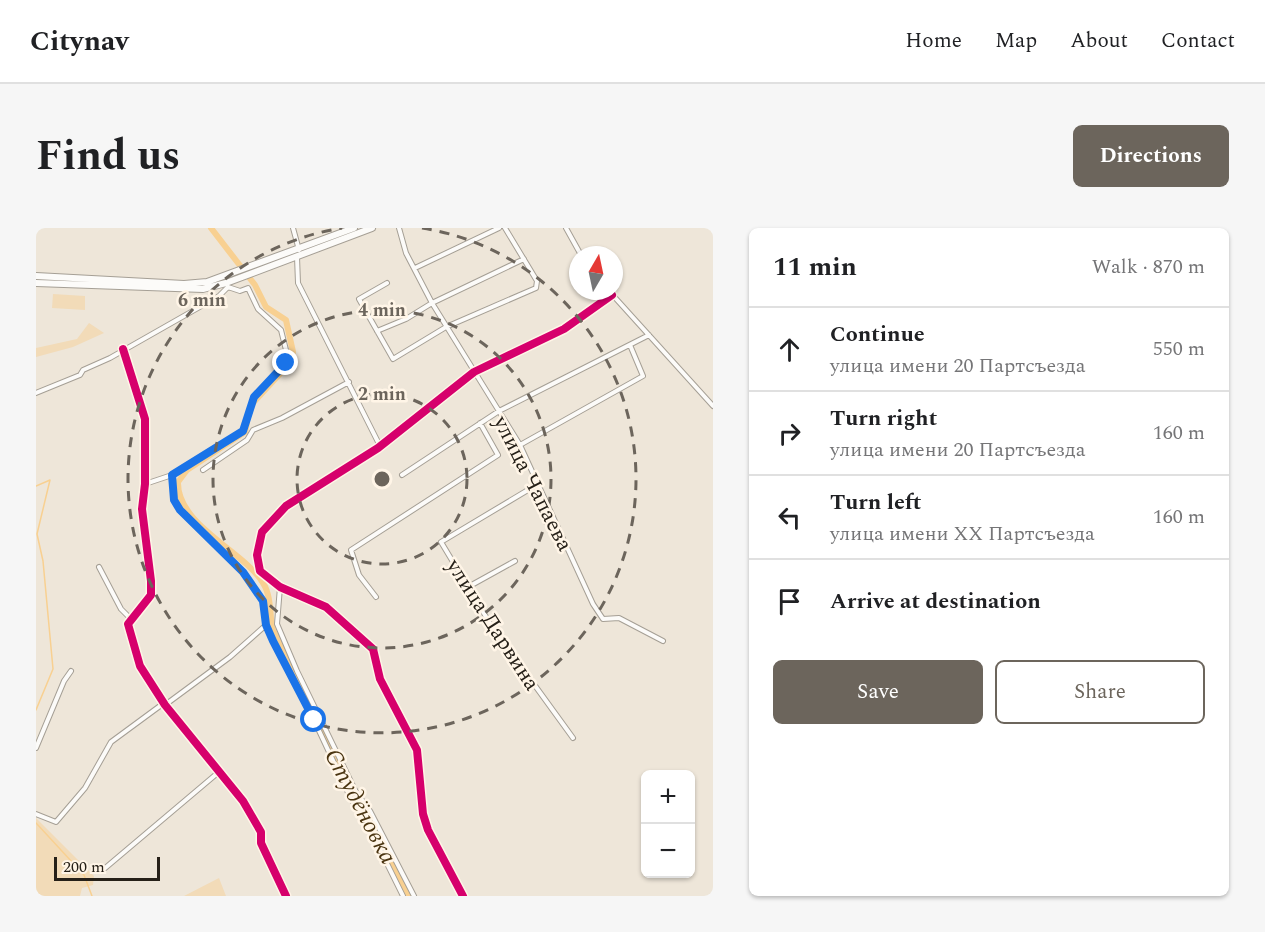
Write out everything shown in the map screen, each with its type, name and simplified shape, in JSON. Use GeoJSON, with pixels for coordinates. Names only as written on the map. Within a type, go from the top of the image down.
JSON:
{"type":"FeatureCollection","features":[{"type":"Feature","properties":{"kind":"main road"},"geometry":{"type":"LineString","coordinates":[[302,250],[354,228]]}},
{"type":"Feature","properties":{"kind":"main road"},"geometry":{"type":"LineString","coordinates":[[36,283],[194,290],[228,282],[288,255],[372,228]]}},
{"type":"Feature","properties":{"kind":"main road"},"geometry":{"type":"LineString","coordinates":[[36,276],[184,284],[228,282]]}},
{"type":"Feature","properties":{"kind":"street"},"geometry":{"type":"LineString","coordinates":[[293,228],[302,250],[296,275],[298,283],[349,382],[378,442],[378,448]]}},
{"type":"Feature","properties":{"kind":"street","name":"улица Чапаева"},"geometry":{"type":"LineString","coordinates":[[399,228],[406,254],[432,303],[519,445],[593,604],[603,619],[619,618],[663,641]]}},
{"type":"Feature","properties":{"kind":"street"},"geometry":{"type":"LineString","coordinates":[[415,268],[499,228]]}},
{"type":"Feature","properties":{"kind":"street"},"geometry":{"type":"LineString","coordinates":[[387,283],[359,299],[393,359],[446,327],[536,288],[537,281],[505,228]]}},
{"type":"Feature","properties":{"kind":"street"},"geometry":{"type":"LineString","coordinates":[[566,228],[576,246]]}},
{"type":"Feature","properties":{"kind":"street"},"geometry":{"type":"LineString","coordinates":[[377,331],[406,319],[432,303],[524,259]]}},
{"type":"Feature","properties":{"kind":"street"},"geometry":{"type":"LineString","coordinates":[[36,393],[80,375],[83,370],[219,296],[228,282],[240,291],[248,288],[258,309],[281,330],[287,354],[286,363],[254,397],[243,431],[172,475],[145,484]]}},
{"type":"Feature","properties":{"kind":"street"},"geometry":{"type":"LineString","coordinates":[[463,896],[428,830],[423,814],[417,750],[380,679],[373,649],[326,607],[280,587],[258,567],[258,547],[266,526],[286,506],[378,448],[474,372],[564,329],[606,300]]}},
{"type":"Feature","properties":{"kind":"street"},"geometry":{"type":"LineString","coordinates":[[616,300],[713,406]]}},
{"type":"Feature","properties":{"kind":"street"},"geometry":{"type":"LineString","coordinates":[[402,475],[499,411],[649,335]]}},
{"type":"Feature","properties":{"kind":"street"},"geometry":{"type":"LineString","coordinates":[[519,445],[643,376],[630,345]]}},
{"type":"Feature","properties":{"kind":"street"},"geometry":{"type":"LineString","coordinates":[[123,350],[145,419],[145,484],[142,509],[151,595],[130,618],[128,624],[140,666],[165,704],[243,801],[261,832],[261,843],[286,896]]}},
{"type":"Feature","properties":{"kind":"street"},"geometry":{"type":"LineString","coordinates":[[203,470],[247,440],[253,430],[282,418],[349,382]]}},
{"type":"Feature","properties":{"kind":"street"},"geometry":{"type":"LineString","coordinates":[[376,597],[359,575],[351,550],[498,455],[480,423]]}},
{"type":"Feature","properties":{"kind":"street"},"geometry":{"type":"LineString","coordinates":[[172,475],[174,500],[180,510],[243,572],[263,601],[266,625],[351,799],[364,817],[403,896]]}},
{"type":"Feature","properties":{"kind":"street","name":"улица Дарвина"},"geometry":{"type":"LineString","coordinates":[[537,484],[441,542],[491,626],[573,738]]}},
{"type":"Feature","properties":{"kind":"street"},"geometry":{"type":"LineString","coordinates":[[468,586],[515,561]]}},
{"type":"Feature","properties":{"kind":"street"},"geometry":{"type":"LineString","coordinates":[[99,567],[121,609],[130,618]]}},
{"type":"Feature","properties":{"kind":"street"},"geometry":{"type":"LineString","coordinates":[[280,587],[277,624],[297,671],[356,792],[370,811],[414,896]]}},
{"type":"Feature","properties":{"kind":"street"},"geometry":{"type":"LineString","coordinates":[[36,814],[56,822],[85,788],[111,742],[230,657],[266,625]]}},
{"type":"Feature","properties":{"kind":"street"},"geometry":{"type":"LineString","coordinates":[[36,748],[64,681],[71,671]]}},
{"type":"Feature","properties":{"kind":"street"},"geometry":{"type":"LineString","coordinates":[[104,868],[220,771]]}},
{"type":"Feature","properties":{"kind":"shaded area"},"geometry":{"type":"Polygon","coordinates":[[[53,294],[85,296],[85,310],[52,308],[53,294]]]}},
{"type":"Feature","properties":{"kind":"shaded area"},"geometry":{"type":"Polygon","coordinates":[[[89,323],[104,333],[73,347],[36,357],[36,348],[77,339],[89,323]]]}},
{"type":"Feature","properties":{"kind":"shaded area"},"geometry":{"type":"Polygon","coordinates":[[[36,818],[94,876],[93,885],[82,888],[80,896],[36,896],[36,818]]]}},
{"type":"Feature","properties":{"kind":"shaded area"},"geometry":{"type":"Polygon","coordinates":[[[219,878],[226,896],[184,896],[219,878]]]}},
{"type":"Feature","properties":{"kind":"waterway","name":"Студёновка"},"geometry":{"type":"LineString","coordinates":[[211,228],[255,285],[266,307],[286,320],[293,352],[289,364],[252,404]]}},
{"type":"Feature","properties":{"kind":"waterway","name":"Студёновка"},"geometry":{"type":"LineString","coordinates":[[247,423],[245,432],[187,470],[178,482],[181,497],[188,511],[199,524],[254,571],[266,588],[272,628],[355,798],[367,812],[408,896]]}},
{"type":"Feature","properties":{"kind":"waterway"},"geometry":{"type":"LineString","coordinates":[[36,486],[50,480],[37,534],[43,561],[53,669],[36,710]]}},
{"type":"Feature","properties":{"kind":"waterway"},"geometry":{"type":"LineString","coordinates":[[36,823],[84,875],[92,896]]}},
{"type":"Feature","properties":{"kind":"cycle path"},"geometry":{"type":"LineString","coordinates":[[463,896],[428,830],[423,814],[417,750],[380,679],[373,649],[326,607],[280,587],[260,571],[257,555],[262,532],[286,506],[378,448],[474,372],[564,329],[605,300]]}},
{"type":"Feature","properties":{"kind":"cycle path"},"geometry":{"type":"LineString","coordinates":[[123,349],[145,419],[145,484],[142,509],[151,595],[128,624],[140,666],[165,705],[243,801],[261,832],[261,843],[286,896]]}},
{"type":"Feature","properties":{"kind":"route"},"geometry":{"type":"LineString","coordinates":[[286,363],[254,397],[243,431],[172,475],[174,500],[180,510],[243,572],[263,601],[266,625],[314,720]]}}]}
